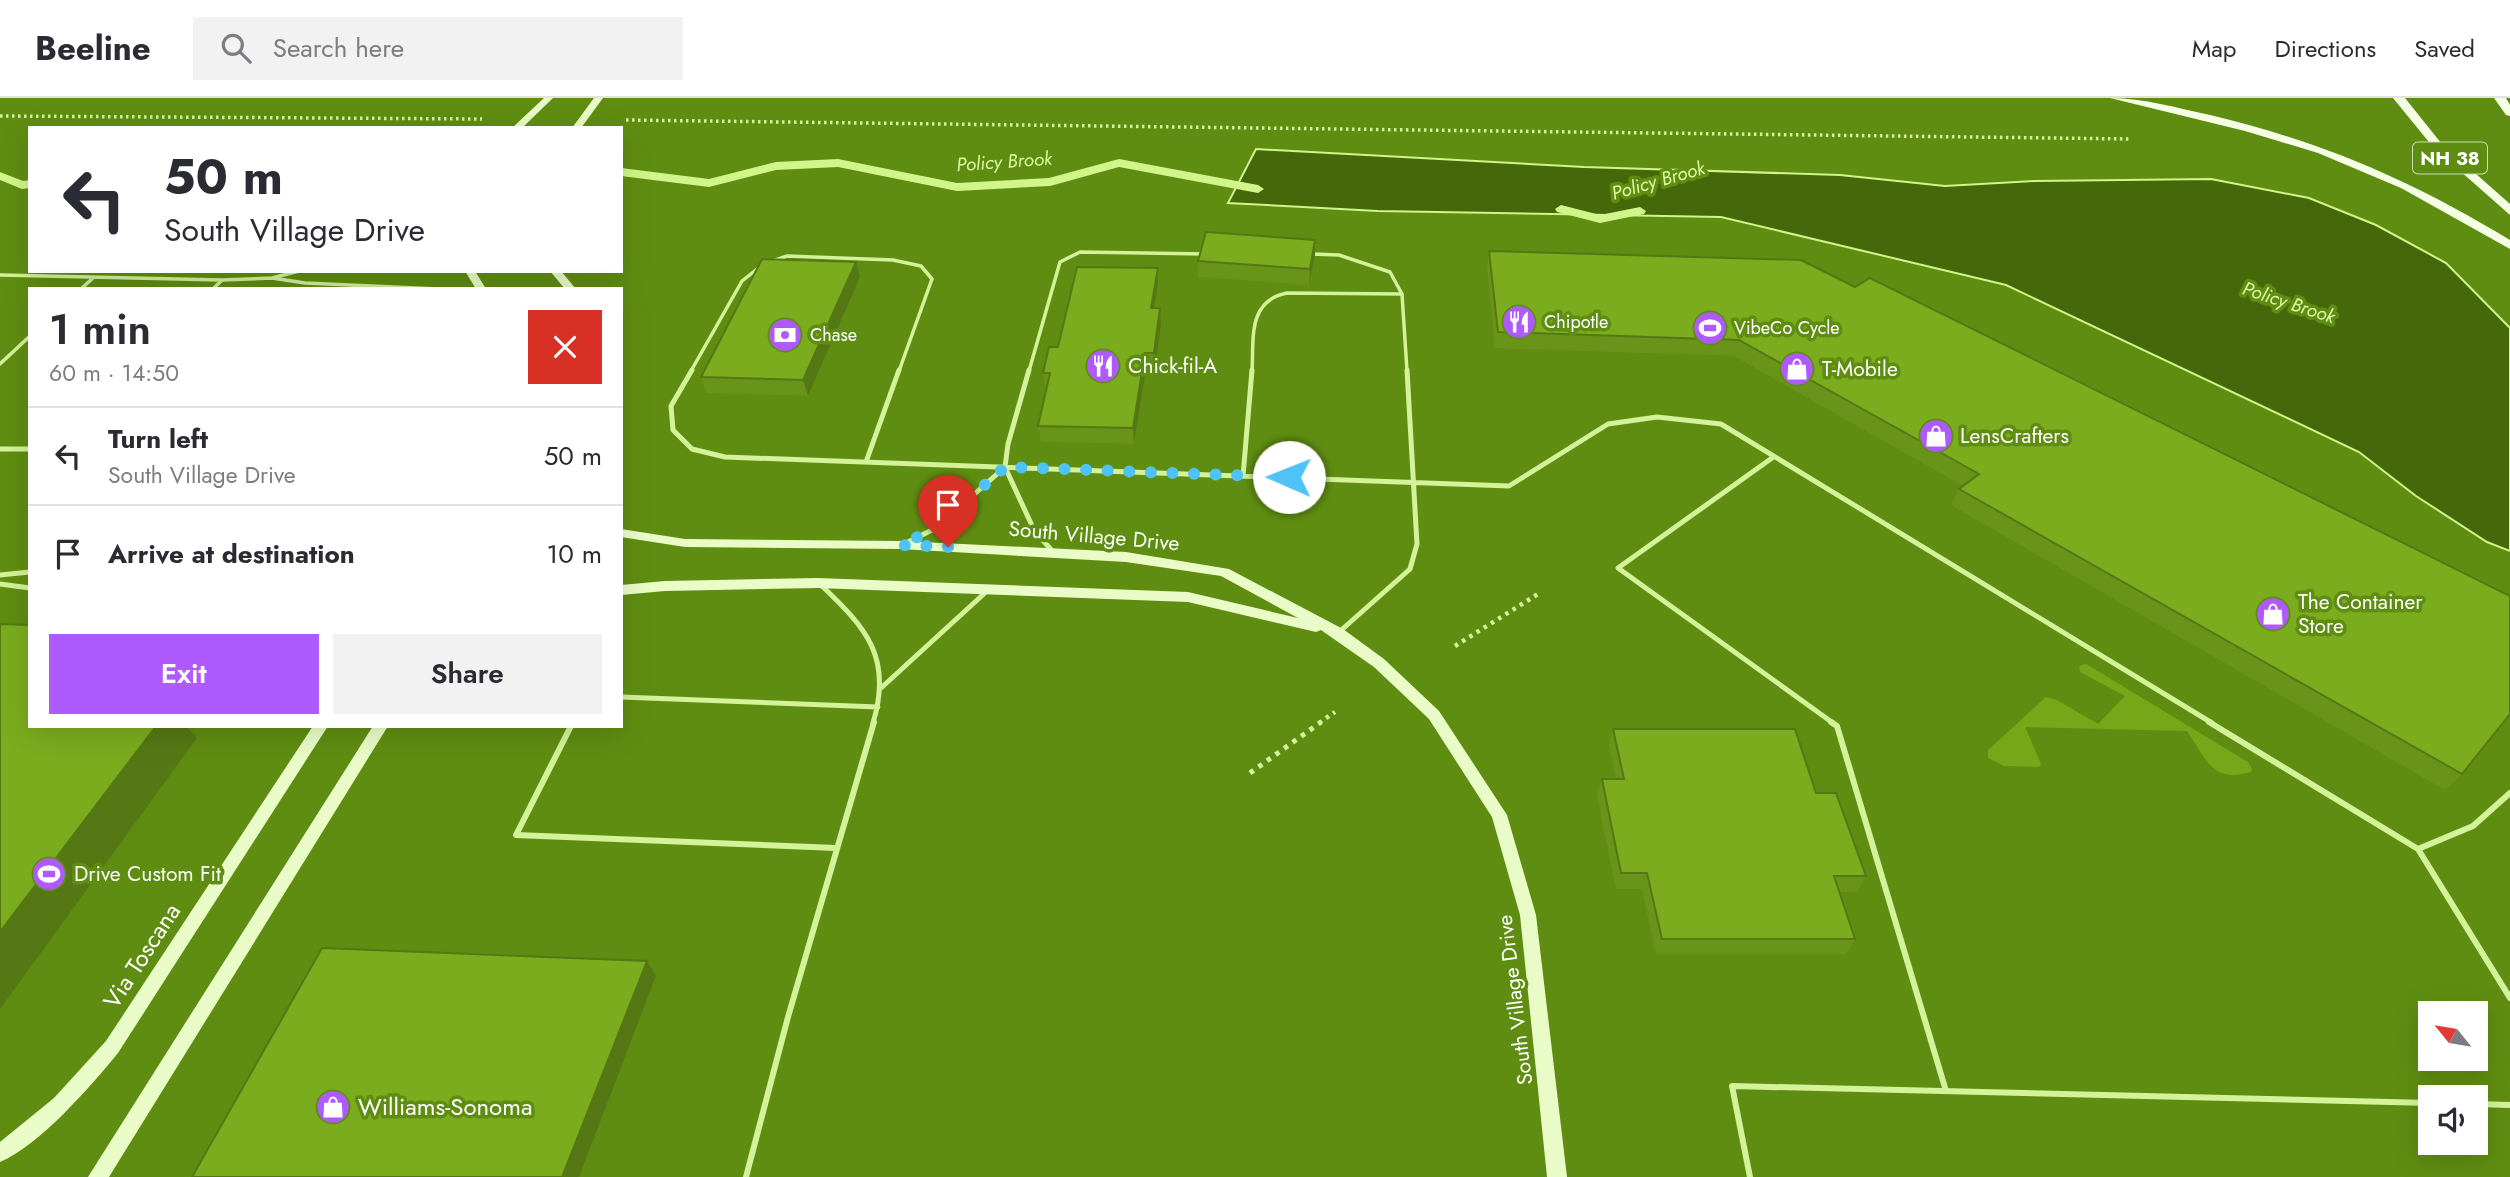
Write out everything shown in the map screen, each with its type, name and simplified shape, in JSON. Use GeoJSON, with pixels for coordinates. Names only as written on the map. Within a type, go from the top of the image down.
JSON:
{"type":"FeatureCollection","features":[{"type":"Feature","properties":{"kind":"main road"},"geometry":{"type":"LineString","coordinates":[[518,126],[549,98]]}},
{"type":"Feature","properties":{"kind":"main road"},"geometry":{"type":"LineString","coordinates":[[578,126],[599,98]]}},
{"type":"Feature","properties":{"kind":"main road"},"geometry":{"type":"LineString","coordinates":[[2116,98],[2248,129],[2323,151],[2407,186],[2510,245]]}},
{"type":"Feature","properties":{"kind":"main road","name":"NH 38"},"geometry":{"type":"LineString","coordinates":[[2399,98],[2437,145],[2510,211]]}},
{"type":"Feature","properties":{"kind":"main road"},"geometry":{"type":"LineString","coordinates":[[2501,98],[2510,113]]}},
{"type":"Feature","properties":{"kind":"main road"},"geometry":{"type":"LineString","coordinates":[[557,273],[569,287]]}},
{"type":"Feature","properties":{"kind":"main road","name":"South Village Drive"},"geometry":{"type":"LineString","coordinates":[[623,533],[685,543],[901,545],[1126,556],[1224,572],[1338,633],[1379,663],[1434,715],[1499,815],[1528,915],[1557,1177]]}},
{"type":"Feature","properties":{"kind":"main road","name":"South Village Drive"},"geometry":{"type":"LineString","coordinates":[[623,590],[665,586],[818,583],[1188,597],[1338,633]]}},
{"type":"Feature","properties":{"kind":"main road","name":"Via Toscana"},"geometry":{"type":"LineString","coordinates":[[0,1153],[41,1124],[74,1093],[112,1047],[320,728]]}},
{"type":"Feature","properties":{"kind":"main road"},"geometry":{"type":"LineString","coordinates":[[99,1177],[379,728]]}},
{"type":"Feature","properties":{"kind":"lane"},"geometry":{"type":"LineString","coordinates":[[1053,552],[1034,530],[1005,467],[1008,444],[1060,262],[1080,253],[1216,254]]}},
{"type":"Feature","properties":{"kind":"lane"},"geometry":{"type":"LineString","coordinates":[[1298,254],[1339,255],[1390,272],[1402,294],[1417,544],[1410,569],[1338,633]]}},
{"type":"Feature","properties":{"kind":"lane"},"geometry":{"type":"LineString","coordinates":[[866,462],[932,279],[921,266],[893,260],[787,256],[760,266],[742,281],[671,406],[673,430],[692,449],[725,457],[1509,486],[1608,424],[1657,417],[1721,425],[2418,849],[2510,998]]}},
{"type":"Feature","properties":{"kind":"lane"},"geometry":{"type":"LineString","coordinates":[[272,278],[291,273]]}},
{"type":"Feature","properties":{"kind":"lane"},"geometry":{"type":"LineString","coordinates":[[0,275],[222,280],[272,278],[305,283],[394,287]]}},
{"type":"Feature","properties":{"kind":"lane"},"geometry":{"type":"LineString","coordinates":[[83,287],[94,276]]}},
{"type":"Feature","properties":{"kind":"lane"},"geometry":{"type":"LineString","coordinates":[[215,287],[222,280]]}},
{"type":"Feature","properties":{"kind":"lane"},"geometry":{"type":"LineString","coordinates":[[1243,477],[1258,312],[1263,302],[1274,295],[1287,292],[1402,294]]}},
{"type":"Feature","properties":{"kind":"lane"},"geometry":{"type":"LineString","coordinates":[[0,364],[28,338]]}},
{"type":"Feature","properties":{"kind":"lane"},"geometry":{"type":"LineString","coordinates":[[0,449],[28,449]]}},
{"type":"Feature","properties":{"kind":"lane"},"geometry":{"type":"LineString","coordinates":[[1772,458],[1618,568],[1837,726],[1946,1091]]}},
{"type":"Feature","properties":{"kind":"lane"},"geometry":{"type":"LineString","coordinates":[[901,545],[936,528],[1005,467]]}},
{"type":"Feature","properties":{"kind":"lane"},"geometry":{"type":"LineString","coordinates":[[0,575],[28,572]]}},
{"type":"Feature","properties":{"kind":"lane"},"geometry":{"type":"LineString","coordinates":[[746,1177],[836,848],[878,707],[881,688],[872,649],[863,628],[818,583]]}},
{"type":"Feature","properties":{"kind":"lane"},"geometry":{"type":"LineString","coordinates":[[0,584],[28,588]]}},
{"type":"Feature","properties":{"kind":"lane"},"geometry":{"type":"LineString","coordinates":[[881,688],[990,589]]}},
{"type":"Feature","properties":{"kind":"lane"},"geometry":{"type":"LineString","coordinates":[[623,697],[878,707]]}},
{"type":"Feature","properties":{"kind":"lane"},"geometry":{"type":"LineString","coordinates":[[570,728],[516,835],[836,848]]}},
{"type":"Feature","properties":{"kind":"lane"},"geometry":{"type":"LineString","coordinates":[[2418,849],[2473,826],[2510,793]]}},
{"type":"Feature","properties":{"kind":"lane"},"geometry":{"type":"LineString","coordinates":[[1750,1177],[1732,1086],[2418,1103]]}},
{"type":"Feature","properties":{"kind":"lane"},"geometry":{"type":"LineString","coordinates":[[2488,1104],[2510,1105]]}},
{"type":"Feature","properties":{"kind":"path"},"geometry":{"type":"LineString","coordinates":[[0,116],[484,119]]}},
{"type":"Feature","properties":{"kind":"path"},"geometry":{"type":"LineString","coordinates":[[625,120],[1314,125],[1720,135],[2130,139]]}},
{"type":"Feature","properties":{"kind":"path"},"geometry":{"type":"LineString","coordinates":[[1455,646],[1538,594]]}},
{"type":"Feature","properties":{"kind":"path"},"geometry":{"type":"LineString","coordinates":[[1250,773],[1335,712]]}},
{"type":"Feature","properties":{"kind":"shaded area"},"geometry":{"type":"Polygon","coordinates":[[[2086,664],[2248,762],[2251,772],[2238,775],[2218,771],[2205,759],[2187,731],[2025,727],[2041,764],[2039,767],[2004,766],[1988,758],[1988,750],[2046,697],[2057,700],[2098,724],[2125,696],[2080,672],[2079,666],[2086,664]]]}},
{"type":"Feature","properties":{"kind":"water"},"geometry":{"type":"Polygon","coordinates":[[[1256,149],[1584,167],[1840,175],[1945,186],[2034,181],[2211,179],[2309,198],[2376,225],[2446,263],[2510,328],[2510,551],[2487,542],[2416,496],[2359,452],[2006,285],[1721,217],[1378,211],[1228,203],[1256,149]]]}},
{"type":"Feature","properties":{"kind":"building"},"geometry":{"type":"Polygon","coordinates":[[[1206,232],[1315,240],[1310,269],[1198,261],[1206,232]]]}},
{"type":"Feature","properties":{"kind":"building"},"geometry":{"type":"Polygon","coordinates":[[[1489,251],[1801,260],[1855,287],[1870,278],[2510,596],[2510,714],[2462,774],[1959,489],[1979,474],[1739,340],[1498,332],[1489,251]]]}},
{"type":"Feature","properties":{"kind":"building","name":"Chase"},"geometry":{"type":"Polygon","coordinates":[[[762,259],[856,262],[803,380],[701,377],[762,259]]]}},
{"type":"Feature","properties":{"kind":"building","name":"Chick-fil-A"},"geometry":{"type":"Polygon","coordinates":[[[1077,267],[1158,268],[1151,308],[1160,308],[1154,353],[1145,353],[1133,428],[1038,426],[1050,373],[1043,373],[1049,347],[1058,347],[1077,267]]]}},
{"type":"Feature","properties":{"kind":"building"},"geometry":{"type":"Polygon","coordinates":[[[0,624],[28,625],[28,728],[154,728],[0,932],[0,624]]]}},
{"type":"Feature","properties":{"kind":"building"},"geometry":{"type":"Polygon","coordinates":[[[1613,729],[1795,729],[1816,793],[1836,793],[1866,876],[1834,876],[1855,939],[1662,939],[1647,873],[1621,873],[1602,779],[1624,779],[1613,729]]]}},
{"type":"Feature","properties":{"kind":"building"},"geometry":{"type":"Polygon","coordinates":[[[322,948],[647,961],[562,1177],[192,1177],[322,948]]]}},
{"type":"Feature","properties":{"kind":"waterway","name":"Policy Brook"},"geometry":{"type":"LineString","coordinates":[[623,172],[709,183],[776,166],[838,163],[957,187],[1050,182],[1119,163],[1258,189]]}},
{"type":"Feature","properties":{"kind":"waterway","name":"Policy Brook"},"geometry":{"type":"LineString","coordinates":[[0,176],[22,185],[28,184]]}},
{"type":"Feature","properties":{"kind":"waterway","name":"Policy Brook"},"geometry":{"type":"LineString","coordinates":[[1561,209],[1600,219],[1640,211]]}},
{"type":"Feature","properties":{"kind":"place","name":"Chipotle"},"geometry":{"type":"Point","coordinates":[1519,322]}},
{"type":"Feature","properties":{"kind":"place","name":"VibeCo Cycle"},"geometry":{"type":"Point","coordinates":[1710,328]}},
{"type":"Feature","properties":{"kind":"place","name":"Chase"},"geometry":{"type":"Point","coordinates":[785,335]}},
{"type":"Feature","properties":{"kind":"place","name":"Chick-fil-A"},"geometry":{"type":"Point","coordinates":[1103,366]}},
{"type":"Feature","properties":{"kind":"place","name":"T-Mobile"},"geometry":{"type":"Point","coordinates":[1797,369]}},
{"type":"Feature","properties":{"kind":"place","name":"LensCrafters"},"geometry":{"type":"Point","coordinates":[1936,436]}},
{"type":"Feature","properties":{"kind":"place","name":"The Container Store"},"geometry":{"type":"Point","coordinates":[2273,614]}},
{"type":"Feature","properties":{"kind":"place","name":"Drive Custom Fit"},"geometry":{"type":"Point","coordinates":[49,874]}},
{"type":"Feature","properties":{"kind":"place","name":"Williams-Sonoma"},"geometry":{"type":"Point","coordinates":[333,1107]}},
{"type":"Feature","properties":{"kind":"route"},"geometry":{"type":"LineString","coordinates":[[948,547],[901,545],[936,528],[1005,467],[1289,477]]}}]}
